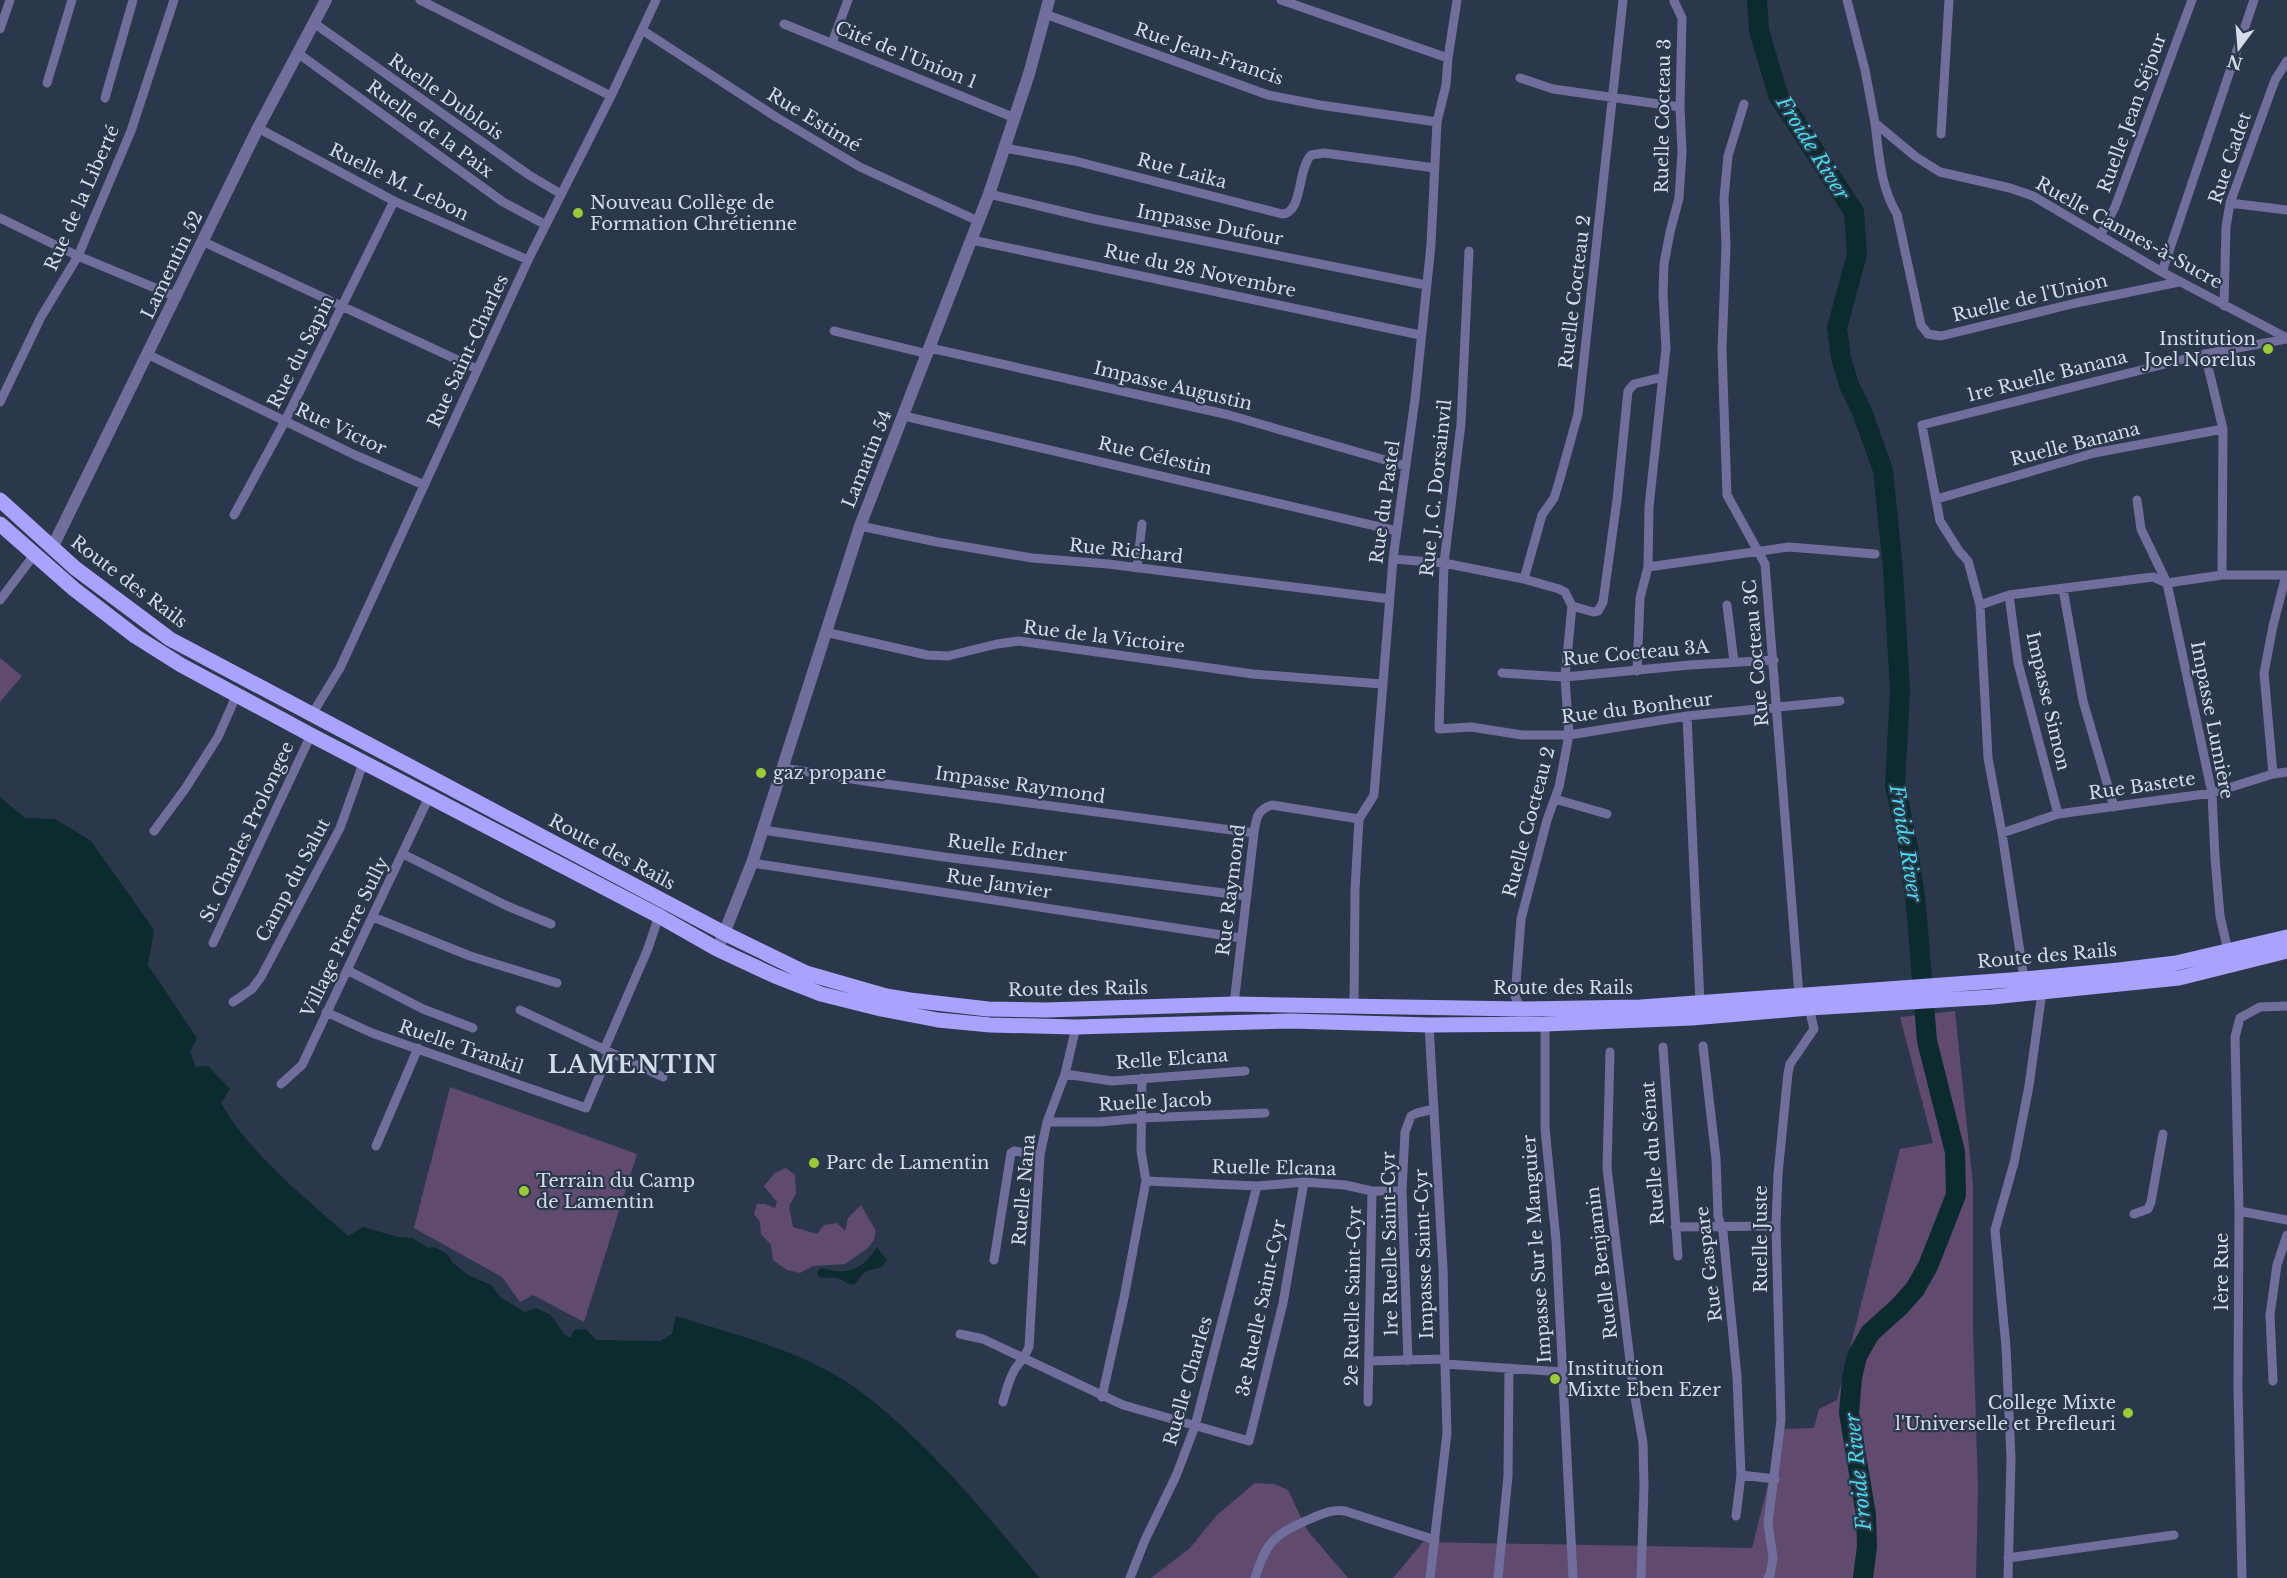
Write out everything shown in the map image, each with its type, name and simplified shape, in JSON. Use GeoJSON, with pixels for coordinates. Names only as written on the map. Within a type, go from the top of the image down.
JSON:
{"type":"FeatureCollection","features":[{"type":"Feature","properties":{"kind":"main road","name":"Route des Rails"},"geometry":{"type":"LineString","coordinates":[[0,500],[104,592],[170,639],[311,716],[425,773],[724,933],[807,973],[853,987],[910,1000],[988,1009],[1046,1010],[1234,1004],[1582,1009],[1799,995],[1862,998],[1992,997],[2179,978],[2287,951]]}},
{"type":"Feature","properties":{"kind":"main road","name":"Route des Rails"},"geometry":{"type":"LineString","coordinates":[[0,524],[98,609],[135,636],[181,665],[311,735],[659,916],[717,949],[775,976],[821,994],[938,1020],[990,1025],[1076,1027],[1291,1021],[1429,1025],[1545,1024],[1734,1016],[1809,1008],[1862,998],[1992,981],[2176,963],[2287,937]]}},
{"type":"Feature","properties":{"kind":"street"},"geometry":{"type":"LineString","coordinates":[[0,29],[10,0]]}},
{"type":"Feature","properties":{"kind":"street"},"geometry":{"type":"LineString","coordinates":[[47,83],[72,0]]}},
{"type":"Feature","properties":{"kind":"street"},"geometry":{"type":"LineString","coordinates":[[105,98],[133,0]]}},
{"type":"Feature","properties":{"kind":"street","name":"Rue de la Liberté"},"geometry":{"type":"LineString","coordinates":[[0,402],[42,317],[78,256],[130,131],[174,0]]}},
{"type":"Feature","properties":{"kind":"street","name":"Lamentin 52"},"geometry":{"type":"LineString","coordinates":[[52,548],[258,128],[326,0]]}},
{"type":"Feature","properties":{"kind":"street"},"geometry":{"type":"LineString","coordinates":[[420,0],[611,96]]}},
{"type":"Feature","properties":{"kind":"street","name":"Rue Saint-Charles"},"geometry":{"type":"LineString","coordinates":[[311,716],[340,668],[528,260],[611,96],[656,0]]}},
{"type":"Feature","properties":{"kind":"street"},"geometry":{"type":"LineString","coordinates":[[832,43],[848,0]]}},
{"type":"Feature","properties":{"kind":"street","name":"Lamatin 54"},"geometry":{"type":"LineString","coordinates":[[717,949],[752,863],[860,526],[989,194],[1015,118],[1049,0]]}},
{"type":"Feature","properties":{"kind":"street"},"geometry":{"type":"LineString","coordinates":[[1281,0],[1448,58]]}},
{"type":"Feature","properties":{"kind":"street","name":"Rue du Pastel"},"geometry":{"type":"LineString","coordinates":[[1354,1006],[1355,890],[1359,819],[1374,795],[1393,559],[1415,399],[1426,285],[1437,122],[1446,85],[1457,0]]}},
{"type":"Feature","properties":{"kind":"street","name":"Ruelle Cocteau 2"},"geometry":{"type":"LineString","coordinates":[[1524,579],[1542,515],[1554,498],[1578,414],[1623,0]]}},
{"type":"Feature","properties":{"kind":"street"},"geometry":{"type":"LineString","coordinates":[[1847,0],[1865,70],[1875,123]]}},
{"type":"Feature","properties":{"kind":"street"},"geometry":{"type":"LineString","coordinates":[[1941,134],[1949,0]]}},
{"type":"Feature","properties":{"kind":"street","name":"Ruelle Jean Séjour"},"geometry":{"type":"LineString","coordinates":[[2100,236],[2115,207],[2192,0]]}},
{"type":"Feature","properties":{"kind":"street"},"geometry":{"type":"LineString","coordinates":[[2162,272],[2254,0]]}},
{"type":"Feature","properties":{"kind":"street","name":"Ruelle Cocteau 3"},"geometry":{"type":"LineString","coordinates":[[1637,671],[1640,598],[1648,567],[1649,507],[1666,348],[1664,264],[1679,198],[1682,152],[1680,107],[1682,18],[1674,1]]}},
{"type":"Feature","properties":{"kind":"street","name":"Rue Jean-Francis"},"geometry":{"type":"LineString","coordinates":[[1045,14],[1268,95],[1437,122]]}},
{"type":"Feature","properties":{"kind":"street","name":"Ruelle Dublois"},"geometry":{"type":"LineString","coordinates":[[314,23],[529,175],[561,194]]}},
{"type":"Feature","properties":{"kind":"street","name":"Cité de l'Union 1"},"geometry":{"type":"LineString","coordinates":[[784,24],[1015,118]]}},
{"type":"Feature","properties":{"kind":"street","name":"Rue Estimé"},"geometry":{"type":"LineString","coordinates":[[642,30],[759,106],[860,167],[978,221]]}},
{"type":"Feature","properties":{"kind":"street","name":"Ruelle de la Paix"},"geometry":{"type":"LineString","coordinates":[[298,54],[503,202],[546,225]]}},
{"type":"Feature","properties":{"kind":"street","name":"Rue Cadet"},"geometry":{"type":"LineString","coordinates":[[2224,306],[2226,227],[2230,203],[2275,80],[2287,61]]}},
{"type":"Feature","properties":{"kind":"street"},"geometry":{"type":"LineString","coordinates":[[1520,78],[1553,89],[1680,107]]}},
{"type":"Feature","properties":{"kind":"street","name":"Rue Cocteau 3C"},"geometry":{"type":"LineString","coordinates":[[1744,104],[1728,156],[1724,198],[1722,350],[1727,495],[1766,564],[1799,995]]}},
{"type":"Feature","properties":{"kind":"street","name":"Ruelle Cannes-à-Sucre"},"geometry":{"type":"LineString","coordinates":[[1875,123],[1916,157],[1940,172],[2010,188],[2033,196],[2179,282],[2287,338]]}},
{"type":"Feature","properties":{"kind":"street","name":"Ruelle de l'Union"},"geometry":{"type":"LineString","coordinates":[[1875,123],[1884,185],[1897,214],[1921,325],[1928,334],[1941,336],[2076,303],[2179,282]]}},
{"type":"Feature","properties":{"kind":"street","name":"Ruelle M. Lebon"},"geometry":{"type":"LineString","coordinates":[[258,128],[394,201],[528,260]]}},
{"type":"Feature","properties":{"kind":"street","name":"Rue Laika"},"geometry":{"type":"LineString","coordinates":[[1005,148],[1076,160],[1282,214],[1287,214],[1294,208],[1303,166],[1311,155],[1324,153],[1435,168]]}},
{"type":"Feature","properties":{"kind":"street","name":"Impasse Dufour"},"geometry":{"type":"LineString","coordinates":[[989,194],[1094,219],[1426,285]]}},
{"type":"Feature","properties":{"kind":"street","name":"Rue du Sapin"},"geometry":{"type":"LineString","coordinates":[[234,515],[285,421],[394,201]]}},
{"type":"Feature","properties":{"kind":"street"},"geometry":{"type":"LineString","coordinates":[[2230,203],[2287,210]]}},
{"type":"Feature","properties":{"kind":"street"},"geometry":{"type":"LineString","coordinates":[[0,218],[78,256],[177,297]]}},
{"type":"Feature","properties":{"kind":"street","name":"Rue du 28 Novembre"},"geometry":{"type":"LineString","coordinates":[[972,240],[1420,335]]}},
{"type":"Feature","properties":{"kind":"street"},"geometry":{"type":"LineString","coordinates":[[204,242],[477,369]]}},
{"type":"Feature","properties":{"kind":"street","name":"Rue J. C. Dorsainvil"},"geometry":{"type":"LineString","coordinates":[[1438,729],[1444,563],[1461,424],[1469,250]]}},
{"type":"Feature","properties":{"kind":"street","name":"Impasse Augustin"},"geometry":{"type":"LineString","coordinates":[[834,331],[1229,415],[1406,466]]}},
{"type":"Feature","properties":{"kind":"street","name":"1re Ruelle Banana"},"geometry":{"type":"LineString","coordinates":[[1937,499],[1922,425],[2205,354],[2287,338]]}},
{"type":"Feature","properties":{"kind":"street","name":"Rue Victor"},"geometry":{"type":"LineString","coordinates":[[147,354],[423,485]]}},
{"type":"Feature","properties":{"kind":"street"},"geometry":{"type":"LineString","coordinates":[[2205,354],[2223,429],[2222,575]]}},
{"type":"Feature","properties":{"kind":"street"},"geometry":{"type":"LineString","coordinates":[[1393,559],[1444,563],[1524,579],[1565,592],[1572,606],[1587,611],[1598,611],[1603,602],[1617,500],[1628,391],[1634,384],[1663,376]]}},
{"type":"Feature","properties":{"kind":"street","name":"Rue Célestin"},"geometry":{"type":"LineString","coordinates":[[904,416],[1397,531]]}},
{"type":"Feature","properties":{"kind":"street","name":"Ruelle Banana"},"geometry":{"type":"LineString","coordinates":[[1937,499],[2094,453],[2223,429]]}},
{"type":"Feature","properties":{"kind":"street"},"geometry":{"type":"LineString","coordinates":[[1937,499],[1940,521],[1968,561],[1980,605],[1988,758],[2024,979]]}},
{"type":"Feature","properties":{"kind":"street","name":"Impasse Lumière"},"geometry":{"type":"LineString","coordinates":[[2137,500],[2141,529],[2168,583],[2212,793],[2220,916],[2228,951]]}},
{"type":"Feature","properties":{"kind":"street"},"geometry":{"type":"LineString","coordinates":[[1137,568],[1142,524]]}},
{"type":"Feature","properties":{"kind":"street","name":"Rue Richard"},"geometry":{"type":"LineString","coordinates":[[860,526],[1032,558],[1137,568],[1390,599]]}},
{"type":"Feature","properties":{"kind":"street"},"geometry":{"type":"LineString","coordinates":[[1648,567],[1789,547],[1875,554]]}},
{"type":"Feature","properties":{"kind":"street"},"geometry":{"type":"LineString","coordinates":[[0,600],[34,555]]}},
{"type":"Feature","properties":{"kind":"street"},"geometry":{"type":"LineString","coordinates":[[1980,605],[2009,595],[2153,577],[2168,583],[2222,575],[2286,575],[2264,673],[2273,774]]}},
{"type":"Feature","properties":{"kind":"street"},"geometry":{"type":"LineString","coordinates":[[2063,589],[2083,702],[2114,807]]}},
{"type":"Feature","properties":{"kind":"street","name":"Impasse Simon"},"geometry":{"type":"LineString","coordinates":[[2009,595],[2018,663],[2058,814]]}},
{"type":"Feature","properties":{"kind":"street"},"geometry":{"type":"LineString","coordinates":[[1727,605],[1734,662]]}},
{"type":"Feature","properties":{"kind":"street","name":"Ruelle Cocteau 2"},"geometry":{"type":"LineString","coordinates":[[1521,1009],[1515,996],[1521,919],[1547,820],[1555,799],[1569,735],[1566,677],[1572,606]]}},
{"type":"Feature","properties":{"kind":"street","name":"Rue de la Victoire"},"geometry":{"type":"LineString","coordinates":[[825,632],[927,655],[948,656],[1019,641],[1253,674],[1382,684]]}},
{"type":"Feature","properties":{"kind":"street","name":"Rue Cocteau 3A"},"geometry":{"type":"LineString","coordinates":[[1502,674],[1566,677],[1774,660]]}},
{"type":"Feature","properties":{"kind":"street"},"geometry":{"type":"LineString","coordinates":[[154,831],[185,789],[218,737],[237,694]]}},
{"type":"Feature","properties":{"kind":"street","name":"Rue du Bonheur"},"geometry":{"type":"LineString","coordinates":[[1438,729],[1471,727],[1522,735],[1569,735],[1687,716],[1840,700]]}},
{"type":"Feature","properties":{"kind":"street"},"geometry":{"type":"LineString","coordinates":[[1687,716],[1700,1003]]}},
{"type":"Feature","properties":{"kind":"street","name":"St. Charles Prolongee"},"geometry":{"type":"LineString","coordinates":[[213,943],[311,735]]}},
{"type":"Feature","properties":{"kind":"street","name":"Camp du Salut"},"geometry":{"type":"LineString","coordinates":[[233,1002],[252,989],[261,977],[340,828],[364,761]]}},
{"type":"Feature","properties":{"kind":"street","name":"Impasse Raymond"},"geometry":{"type":"LineString","coordinates":[[783,768],[883,784],[1254,833]]}},
{"type":"Feature","properties":{"kind":"street","name":"Rue Bastete"},"geometry":{"type":"LineString","coordinates":[[2002,833],[2058,814],[2212,793],[2273,774],[2287,772]]}},
{"type":"Feature","properties":{"kind":"street","name":"Village Pierre Sully"},"geometry":{"type":"LineString","coordinates":[[281,1084],[302,1065],[429,797]]}},
{"type":"Feature","properties":{"kind":"street"},"geometry":{"type":"LineString","coordinates":[[1555,799],[1607,814]]}},
{"type":"Feature","properties":{"kind":"street","name":"Rue Raymond"},"geometry":{"type":"LineString","coordinates":[[1234,1004],[1254,833],[1259,812],[1272,805],[1359,819]]}},
{"type":"Feature","properties":{"kind":"street","name":"Ruelle Edner"},"geometry":{"type":"LineString","coordinates":[[763,830],[944,857],[1247,896]]}},
{"type":"Feature","properties":{"kind":"street"},"geometry":{"type":"LineString","coordinates":[[403,854],[507,906],[551,924]]}},
{"type":"Feature","properties":{"kind":"street","name":"Rue Janvier"},"geometry":{"type":"LineString","coordinates":[[752,863],[1241,938]]}},
{"type":"Feature","properties":{"kind":"street"},"geometry":{"type":"LineString","coordinates":[[373,916],[470,956],[557,983]]}},
{"type":"Feature","properties":{"kind":"street"},"geometry":{"type":"LineString","coordinates":[[607,1051],[659,916]]}},
{"type":"Feature","properties":{"kind":"street"},"geometry":{"type":"LineString","coordinates":[[347,970],[423,1009],[473,1028]]}},
{"type":"Feature","properties":{"kind":"street"},"geometry":{"type":"LineString","coordinates":[[2008,1578],[2011,1458],[2006,1347],[1995,1230],[2014,1163],[2029,1086],[2042,992]]}},
{"type":"Feature","properties":{"kind":"street","name":"1ère Rue"},"geometry":{"type":"LineString","coordinates":[[2242,1578],[2235,1037],[2240,1017],[2260,1007],[2287,1005]]}},
{"type":"Feature","properties":{"kind":"street","name":"Ruelle Juste"},"geometry":{"type":"LineString","coordinates":[[1768,1578],[1773,1558],[1768,1523],[1781,1420],[1776,1226],[1778,1173],[1785,1090],[1790,1064],[1814,1029],[1809,1008]]}},
{"type":"Feature","properties":{"kind":"street"},"geometry":{"type":"LineString","coordinates":[[520,1010],[663,1077]]}},
{"type":"Feature","properties":{"kind":"street","name":"Ruelle Trankil"},"geometry":{"type":"LineString","coordinates":[[326,1012],[372,1033],[586,1108],[607,1051]]}},
{"type":"Feature","properties":{"kind":"street","name":"Impasse Sur le Manguier"},"geometry":{"type":"LineString","coordinates":[[1545,1024],[1545,1128],[1556,1240],[1573,1578]]}},
{"type":"Feature","properties":{"kind":"street","name":"Impasse Saint-Cyr"},"geometry":{"type":"LineString","coordinates":[[1429,1025],[1443,1268],[1445,1362],[1563,1372]]}},
{"type":"Feature","properties":{"kind":"street","name":"Ruelle Nana"},"geometry":{"type":"LineString","coordinates":[[1003,1402],[1011,1377],[1024,1359],[1030,1341],[1040,1155],[1047,1122],[1065,1074],[1076,1027]]}},
{"type":"Feature","properties":{"kind":"street","name":"Rue Gaspare"},"geometry":{"type":"LineString","coordinates":[[1702,1046],[1716,1159],[1718,1216],[1722,1225],[1737,1377],[1741,1474],[1736,1515]]}},
{"type":"Feature","properties":{"kind":"street","name":"Ruelle du Sénat"},"geometry":{"type":"LineString","coordinates":[[1663,1047],[1678,1256]]}},
{"type":"Feature","properties":{"kind":"street"},"geometry":{"type":"LineString","coordinates":[[376,1146],[418,1048]]}},
{"type":"Feature","properties":{"kind":"street","name":"Ruelle Benjamin"},"geometry":{"type":"LineString","coordinates":[[1610,1052],[1607,1168],[1643,1443],[1641,1578]]}},
{"type":"Feature","properties":{"kind":"street","name":"Relle Elcana"},"geometry":{"type":"LineString","coordinates":[[1065,1074],[1113,1081],[1245,1071]]}},
{"type":"Feature","properties":{"kind":"street"},"geometry":{"type":"LineString","coordinates":[[1102,1396],[1126,1288],[1146,1181],[1141,1151],[1142,1078]]}},
{"type":"Feature","properties":{"kind":"street","name":"1re Ruelle Saint-Cyr"},"geometry":{"type":"LineString","coordinates":[[1408,1361],[1402,1191],[1405,1132],[1407,1122],[1417,1113],[1434,1109]]}},
{"type":"Feature","properties":{"kind":"street","name":"Ruelle Jacob"},"geometry":{"type":"LineString","coordinates":[[1047,1122],[1100,1122],[1265,1113]]}},
{"type":"Feature","properties":{"kind":"street"},"geometry":{"type":"LineString","coordinates":[[2134,1214],[2148,1209],[2151,1202],[2163,1134]]}},
{"type":"Feature","properties":{"kind":"street"},"geometry":{"type":"LineString","coordinates":[[994,1260],[1011,1153],[1014,1151],[1040,1155]]}},
{"type":"Feature","properties":{"kind":"street","name":"Ruelle Elcana"},"geometry":{"type":"LineString","coordinates":[[1146,1181],[1257,1186],[1304,1182],[1346,1185],[1372,1191],[1402,1191]]}},
{"type":"Feature","properties":{"kind":"street","name":"3e Ruelle Saint-Cyr"},"geometry":{"type":"LineString","coordinates":[[1196,1426],[1249,1441],[1283,1303],[1304,1182]]}},
{"type":"Feature","properties":{"kind":"street","name":"Ruelle Charles"},"geometry":{"type":"LineString","coordinates":[[1130,1578],[1196,1426],[1257,1186]]}},
{"type":"Feature","properties":{"kind":"street","name":"2e Ruelle Saint-Cyr"},"geometry":{"type":"LineString","coordinates":[[1368,1402],[1372,1191]]}},
{"type":"Feature","properties":{"kind":"street"},"geometry":{"type":"LineString","coordinates":[[2239,1211],[2287,1220]]}},
{"type":"Feature","properties":{"kind":"street"},"geometry":{"type":"LineString","coordinates":[[1675,1227],[1776,1226]]}},
{"type":"Feature","properties":{"kind":"street"},"geometry":{"type":"LineString","coordinates":[[2273,1382],[2270,1315],[2277,1265],[2287,1234]]}},
{"type":"Feature","properties":{"kind":"street"},"geometry":{"type":"LineString","coordinates":[[960,1334],[983,1339],[1123,1405],[1196,1426]]}},
{"type":"Feature","properties":{"kind":"street"},"geometry":{"type":"LineString","coordinates":[[1369,1360],[1445,1362],[1447,1433],[1430,1578]]}},
{"type":"Feature","properties":{"kind":"street"},"geometry":{"type":"LineString","coordinates":[[1498,1578],[1508,1476],[1509,1368]]}},
{"type":"Feature","properties":{"kind":"street"},"geometry":{"type":"LineString","coordinates":[[1741,1474],[1775,1479]]}},
{"type":"Feature","properties":{"kind":"street"},"geometry":{"type":"LineString","coordinates":[[1255,1578],[1264,1554],[1282,1531],[1335,1509],[1435,1540]]}},
{"type":"Feature","properties":{"kind":"street"},"geometry":{"type":"LineString","coordinates":[[2008,1558],[2174,1536]]}},
{"type":"Feature","properties":{"kind":"shaded area"},"geometry":{"type":"Polygon","coordinates":[[[0,658],[22,676],[0,702],[0,658]]]}},
{"type":"Feature","properties":{"kind":"shaded area"},"geometry":{"type":"Polygon","coordinates":[[[0,797],[25,818],[55,819],[91,841],[154,930],[148,965],[197,1038],[190,1052],[196,1067],[208,1066],[230,1089],[221,1103],[233,1122],[262,1157],[348,1236],[363,1227],[398,1237],[412,1238],[428,1248],[434,1247],[447,1254],[453,1263],[468,1275],[491,1285],[500,1297],[525,1312],[536,1308],[551,1315],[564,1334],[570,1338],[574,1330],[586,1329],[596,1340],[660,1341],[672,1334],[676,1316],[752,1340],[808,1361],[858,1390],[906,1430],[959,1484],[1040,1578],[0,1578],[0,797]]]}},
{"type":"Feature","properties":{"kind":"shaded area"},"geometry":{"type":"Polygon","coordinates":[[[1955,1011],[1973,1185],[1973,1328],[1978,1487],[1976,1578],[1393,1578],[1423,1542],[1752,1548],[1782,1429],[1814,1428],[1819,1409],[1837,1400],[1900,1149],[1933,1143],[1900,1017],[1955,1011]]]}},
{"type":"Feature","properties":{"kind":"shaded area","name":"Terrain du Camp de Lamentin"},"geometry":{"type":"Polygon","coordinates":[[[450,1087],[637,1154],[584,1322],[533,1295],[520,1302],[502,1277],[414,1228],[450,1087]]]}},
{"type":"Feature","properties":{"kind":"shaded area"},"geometry":{"type":"Polygon","coordinates":[[[786,1168],[795,1175],[796,1194],[789,1206],[793,1227],[817,1234],[824,1225],[837,1223],[845,1231],[848,1218],[861,1205],[876,1231],[874,1240],[868,1248],[845,1264],[813,1266],[800,1273],[787,1270],[773,1260],[771,1245],[761,1234],[760,1222],[754,1214],[757,1204],[775,1208],[777,1202],[764,1186],[775,1173],[786,1168]]]}},
{"type":"Feature","properties":{"kind":"shaded area"},"geometry":{"type":"Polygon","coordinates":[[[877,1247],[887,1260],[880,1267],[864,1273],[855,1284],[848,1284],[837,1278],[818,1276],[817,1272],[821,1268],[839,1271],[854,1269],[866,1261],[877,1247]]]}},
{"type":"Feature","properties":{"kind":"shaded area"},"geometry":{"type":"Polygon","coordinates":[[[1255,1483],[1274,1484],[1288,1490],[1307,1530],[1348,1578],[1151,1578],[1190,1548],[1216,1516],[1255,1483]]]}},
{"type":"Feature","properties":{"kind":"waterway","name":"Froide River"},"geometry":{"type":"LineString","coordinates":[[1757,0],[1759,30],[1778,95],[1854,212],[1857,254],[1837,328],[1841,358],[1849,385],[1861,409],[1883,470],[1893,569],[1900,691],[1895,785],[1908,846],[1916,905],[1927,1041],[1955,1152],[1956,1195],[1928,1266],[1915,1289],[1870,1333],[1857,1356],[1852,1378],[1849,1413],[1866,1515],[1867,1546],[1863,1578]]}},
{"type":"Feature","properties":{"kind":"place","name":"Nouveau Collège de Formation Chrétienne"},"geometry":{"type":"Point","coordinates":[578,213]}},
{"type":"Feature","properties":{"kind":"place","name":"Institution Joel Norelus"},"geometry":{"type":"Point","coordinates":[2268,349]}},
{"type":"Feature","properties":{"kind":"place","name":"gaz propane"},"geometry":{"type":"Point","coordinates":[761,773]}},
{"type":"Feature","properties":{"kind":"place","name":"Parc de Lamentin"},"geometry":{"type":"Point","coordinates":[814,1163]}},
{"type":"Feature","properties":{"kind":"place","name":"Terrain du Camp de Lamentin"},"geometry":{"type":"Point","coordinates":[524,1191]}},
{"type":"Feature","properties":{"kind":"place","name":"Institution Mixte Eben Ezer"},"geometry":{"type":"Point","coordinates":[1555,1379]}},
{"type":"Feature","properties":{"kind":"place","name":"College Mixte l'Universelle et Prefleuri"},"geometry":{"type":"Point","coordinates":[2128,1413]}},
{"type":"Feature","properties":{"kind":"district","name":"LAMENTIN"},"geometry":{"type":"Point","coordinates":[633,1064]}}]}
